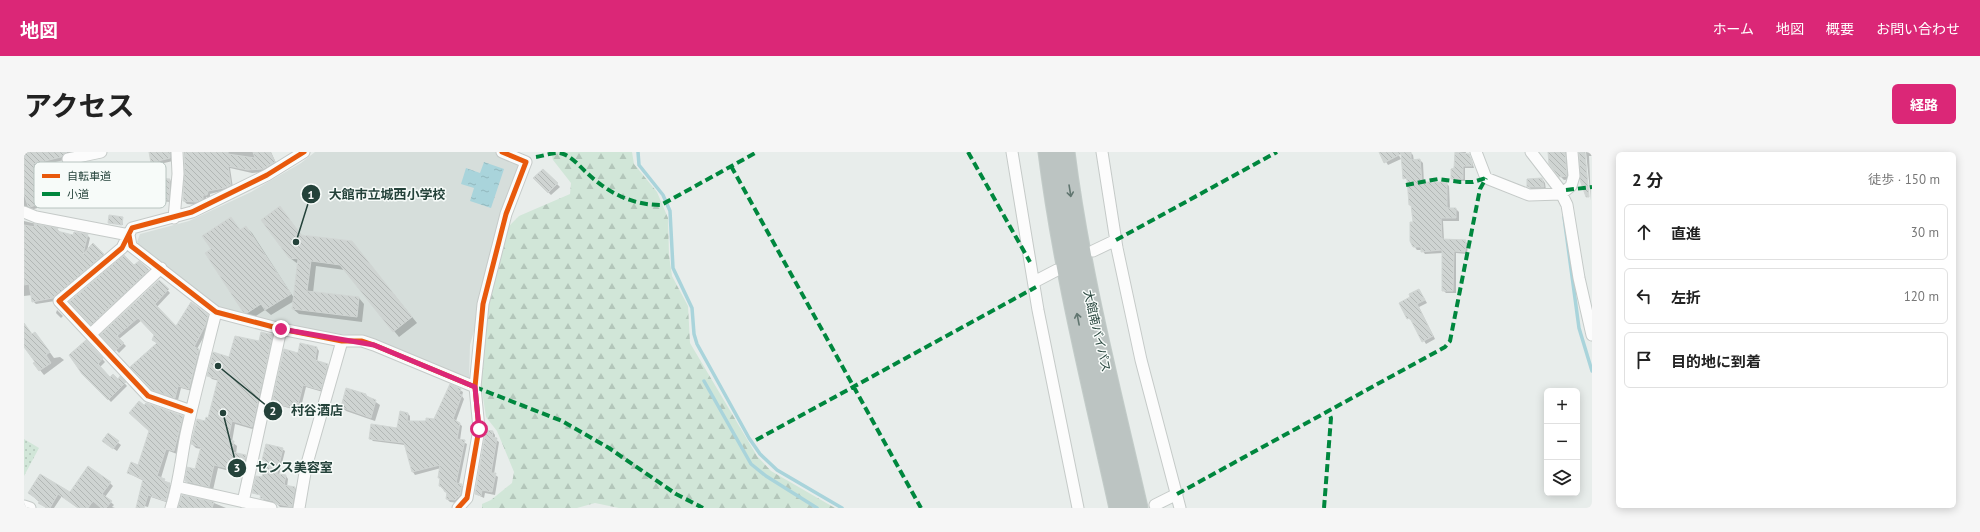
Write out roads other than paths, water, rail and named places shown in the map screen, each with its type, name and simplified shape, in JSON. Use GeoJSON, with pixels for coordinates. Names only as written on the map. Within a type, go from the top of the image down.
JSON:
{"type":"FeatureCollection","features":[{"type":"Feature","properties":{"kind":"highway","name":"大館南バイパス"},"geometry":{"type":"LineString","coordinates":[[1049,152],[1062,233],[1084,349],[1120,508]]}},
{"type":"Feature","properties":{"kind":"highway","name":"大館南バイパス"},"geometry":{"type":"LineString","coordinates":[[1064,152],[1078,238],[1108,381],[1146,507]]}},
{"type":"Feature","properties":{"kind":"highway"},"geometry":{"type":"LineString","coordinates":[[1084,349],[1114,508]]}},
{"type":"Feature","properties":{"kind":"street"},"geometry":{"type":"LineString","coordinates":[[68,160],[101,152]]}},
{"type":"Feature","properties":{"kind":"street"},"geometry":{"type":"LineString","coordinates":[[174,218],[178,174],[177,152]]}},
{"type":"Feature","properties":{"kind":"street"},"geometry":{"type":"LineString","coordinates":[[191,411],[148,396],[59,301],[122,248],[132,228],[192,212],[267,175],[288,156],[304,152]]}},
{"type":"Feature","properties":{"kind":"street"},"geometry":{"type":"LineString","coordinates":[[458,508],[468,498],[479,429],[475,387],[483,304],[506,214],[526,162],[502,152]]}},
{"type":"Feature","properties":{"kind":"street"},"geometry":{"type":"LineString","coordinates":[[1012,152],[1048,368],[1078,508]]}},
{"type":"Feature","properties":{"kind":"street"},"geometry":{"type":"LineString","coordinates":[[1102,152],[1116,240],[1142,360],[1180,508]]}},
{"type":"Feature","properties":{"kind":"street"},"geometry":{"type":"LineString","coordinates":[[1476,152],[1486,178],[1529,195],[1561,194],[1571,186],[1574,176],[1572,152]]}},
{"type":"Feature","properties":{"kind":"street"},"geometry":{"type":"LineString","coordinates":[[1531,152],[1558,187],[1567,205],[1579,278],[1592,335]]}},
{"type":"Feature","properties":{"kind":"street"},"geometry":{"type":"LineString","coordinates":[[24,212],[36,217],[129,235]]}},
{"type":"Feature","properties":{"kind":"street"},"geometry":{"type":"LineString","coordinates":[[129,235],[131,246],[216,312],[281,329],[342,341],[362,341],[475,387]]}},
{"type":"Feature","properties":{"kind":"street"},"geometry":{"type":"LineString","coordinates":[[1093,251],[1116,240]]}},
{"type":"Feature","properties":{"kind":"street"},"geometry":{"type":"LineString","coordinates":[[91,334],[161,268]]}},
{"type":"Feature","properties":{"kind":"street"},"geometry":{"type":"LineString","coordinates":[[1034,282],[1057,270]]}},
{"type":"Feature","properties":{"kind":"street"},"geometry":{"type":"LineString","coordinates":[[171,508],[178,487],[183,450],[191,411],[216,312]]}},
{"type":"Feature","properties":{"kind":"street"},"geometry":{"type":"LineString","coordinates":[[243,502],[281,329]]}},
{"type":"Feature","properties":{"kind":"street"},"geometry":{"type":"LineString","coordinates":[[299,508],[306,468],[342,341]]}},
{"type":"Feature","properties":{"kind":"street"},"geometry":{"type":"LineString","coordinates":[[178,487],[271,508]]}},
{"type":"Feature","properties":{"kind":"street"},"geometry":{"type":"LineString","coordinates":[[1146,507],[1177,494]]}},
{"type":"Feature","properties":{"kind":"street"},"geometry":{"type":"LineString","coordinates":[[24,506],[30,508]]}},
{"type":"Feature","properties":{"kind":"water"},"geometry":{"type":"Polygon","coordinates":[[[484,162],[504,169],[491,208],[470,201],[474,188],[461,184],[466,168],[480,173],[484,162]]]}},
{"type":"Feature","properties":{"kind":"waterway"},"geometry":{"type":"LineString","coordinates":[[638,152],[639,165],[663,195],[670,211],[673,268],[692,308],[694,334],[697,344],[749,438],[760,454],[777,470],[842,508]]}},
{"type":"Feature","properties":{"kind":"waterway"},"geometry":{"type":"LineString","coordinates":[[1564,217],[1579,328],[1592,371]]}},
{"type":"Feature","properties":{"kind":"waterway"},"geometry":{"type":"LineString","coordinates":[[704,381],[751,464],[766,476],[817,508]]}},
{"type":"Feature","properties":{"kind":"place","name":"大館市立城西小学校"},"geometry":{"type":"Point","coordinates":[296,242]}},
{"type":"Feature","properties":{"kind":"place","name":"村谷酒店"},"geometry":{"type":"Point","coordinates":[218,366]}},
{"type":"Feature","properties":{"kind":"place","name":"センス美容室"},"geometry":{"type":"Point","coordinates":[223,413]}}]}
